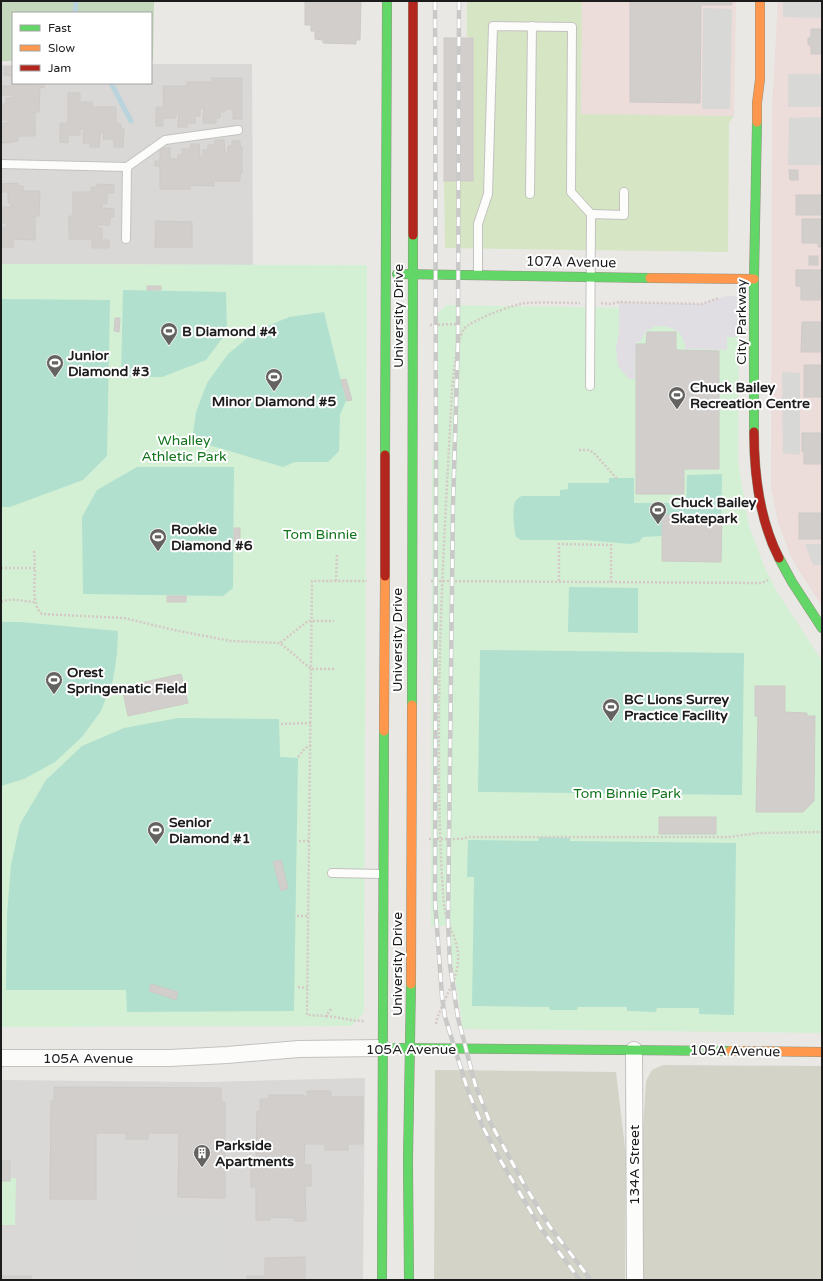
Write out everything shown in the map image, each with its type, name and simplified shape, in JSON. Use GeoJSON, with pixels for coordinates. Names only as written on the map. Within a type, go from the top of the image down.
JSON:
{"type":"FeatureCollection","features":[{"type":"Feature","properties":{"kind":"main road","name":"University Drive"},"geometry":{"type":"LineString","coordinates":[[382,1280],[387,1]]}},
{"type":"Feature","properties":{"kind":"main road","name":"University Drive"},"geometry":{"type":"LineString","coordinates":[[409,1280],[408,1160],[410,1048],[413,1]]}},
{"type":"Feature","properties":{"kind":"main road","name":"City Parkway"},"geometry":{"type":"LineString","coordinates":[[760,1],[760,79],[757,103],[754,279],[754,448],[766,524],[782,566],[822,628]]}},
{"type":"Feature","properties":{"kind":"main road","name":"107A Avenue"},"geometry":{"type":"LineString","coordinates":[[386,274],[754,279]]}},
{"type":"Feature","properties":{"kind":"main road","name":"105A Avenue"},"geometry":{"type":"LineString","coordinates":[[383,1048],[822,1052]]}},
{"type":"Feature","properties":{"kind":"street","name":"105A Avenue"},"geometry":{"type":"LineString","coordinates":[[1,1058],[170,1058],[299,1049],[383,1048]]}},
{"type":"Feature","properties":{"kind":"street","name":"134A Street"},"geometry":{"type":"LineString","coordinates":[[634,1050],[634,1280]]}},
{"type":"Feature","properties":{"kind":"lane"},"geometry":{"type":"LineString","coordinates":[[478,275],[478,224],[488,194],[493,26],[572,27],[571,192],[591,214],[590,386]]}},
{"type":"Feature","properties":{"kind":"lane"},"geometry":{"type":"LineString","coordinates":[[530,194],[532,26]]}},
{"type":"Feature","properties":{"kind":"lane"},"geometry":{"type":"LineString","coordinates":[[1,164],[127,167],[165,140],[238,130]]}},
{"type":"Feature","properties":{"kind":"lane"},"geometry":{"type":"LineString","coordinates":[[126,239],[127,167]]}},
{"type":"Feature","properties":{"kind":"lane"},"geometry":{"type":"LineString","coordinates":[[591,214],[624,215],[624,192]]}},
{"type":"Feature","properties":{"kind":"lane"},"geometry":{"type":"LineString","coordinates":[[332,873],[384,874]]}},
{"type":"Feature","properties":{"kind":"path"},"geometry":{"type":"LineString","coordinates":[[600,303],[701,304],[721,298]]}},
{"type":"Feature","properties":{"kind":"path"},"geometry":{"type":"LineString","coordinates":[[436,1024],[438,1015],[457,973],[458,960],[456,940],[444,908],[440,839],[439,729],[442,581],[452,392],[455,363],[464,329],[478,319],[523,303],[583,303]]}},
{"type":"Feature","properties":{"kind":"path"},"geometry":{"type":"LineString","coordinates":[[430,325],[456,324],[461,337]]}},
{"type":"Feature","properties":{"kind":"path"},"geometry":{"type":"LineString","coordinates":[[579,450],[588,450],[594,453],[618,480]]}},
{"type":"Feature","properties":{"kind":"path"},"geometry":{"type":"LineString","coordinates":[[559,581],[559,544],[611,545],[611,582]]}},
{"type":"Feature","properties":{"kind":"path"},"geometry":{"type":"LineString","coordinates":[[34,551],[35,602],[38,611],[42,614],[124,618],[174,630],[231,640],[280,643],[311,669],[334,669]]}},
{"type":"Feature","properties":{"kind":"path"},"geometry":{"type":"LineString","coordinates":[[336,581],[337,553]]}},
{"type":"Feature","properties":{"kind":"path"},"geometry":{"type":"LineString","coordinates":[[1,568],[35,568]]}},
{"type":"Feature","properties":{"kind":"path"},"geometry":{"type":"LineString","coordinates":[[429,580],[762,583],[768,580]]}},
{"type":"Feature","properties":{"kind":"path"},"geometry":{"type":"LineString","coordinates":[[367,1020],[354,1021],[340,1017],[307,1016],[308,916],[312,581],[372,581]]}},
{"type":"Feature","properties":{"kind":"path"},"geometry":{"type":"LineString","coordinates":[[1,602],[18,599],[35,602]]}},
{"type":"Feature","properties":{"kind":"path"},"geometry":{"type":"LineString","coordinates":[[280,643],[308,621],[334,621]]}},
{"type":"Feature","properties":{"kind":"path"},"geometry":{"type":"LineString","coordinates":[[281,724],[311,723]]}},
{"type":"Feature","properties":{"kind":"path"},"geometry":{"type":"LineString","coordinates":[[298,756],[305,748],[311,745]]}},
{"type":"Feature","properties":{"kind":"path"},"geometry":{"type":"LineString","coordinates":[[429,839],[461,839],[469,837],[728,837],[759,833],[822,832]]}},
{"type":"Feature","properties":{"kind":"path"},"geometry":{"type":"LineString","coordinates":[[299,841],[309,841]]}},
{"type":"Feature","properties":{"kind":"path"},"geometry":{"type":"LineString","coordinates":[[297,916],[308,916]]}},
{"type":"Feature","properties":{"kind":"path"},"geometry":{"type":"LineString","coordinates":[[298,987],[308,988]]}},
{"type":"Feature","properties":{"kind":"path"},"geometry":{"type":"LineString","coordinates":[[326,1016],[331,1009]]}},
{"type":"Feature","properties":{"kind":"shaded area"},"geometry":{"type":"Polygon","coordinates":[[[582,1],[736,1],[734,116],[581,114],[582,1]]]}},
{"type":"Feature","properties":{"kind":"shaded area"},"geometry":{"type":"Polygon","coordinates":[[[778,1],[822,1],[822,606],[796,566],[789,552],[778,522],[771,487],[772,108],[778,1]]]}},
{"type":"Feature","properties":{"kind":"shaded area"},"geometry":{"type":"Polygon","coordinates":[[[783,1],[822,1],[822,18],[783,17],[783,1]]]}},
{"type":"Feature","properties":{"kind":"shaded area"},"geometry":{"type":"Polygon","coordinates":[[[703,8],[732,9],[730,109],[702,109],[703,8]]]}},
{"type":"Feature","properties":{"kind":"shaded area"},"geometry":{"type":"Polygon","coordinates":[[[152,64],[252,64],[253,265],[1,264],[1,65],[12,65],[12,84],[152,84],[152,64]]]}},
{"type":"Feature","properties":{"kind":"shaded area"},"geometry":{"type":"Polygon","coordinates":[[[788,74],[822,74],[822,107],[788,107],[788,74]]]}},
{"type":"Feature","properties":{"kind":"shaded area"},"geometry":{"type":"Polygon","coordinates":[[[822,117],[822,165],[788,165],[789,118],[822,117]]]}},
{"type":"Feature","properties":{"kind":"shaded area"},"geometry":{"type":"Polygon","coordinates":[[[727,296],[736,296],[742,302],[745,323],[736,334],[736,337],[727,337],[727,350],[685,349],[685,344],[680,333],[669,327],[656,326],[646,331],[640,342],[636,342],[635,379],[629,379],[618,366],[616,348],[619,331],[619,302],[701,304],[727,296]]]}},
{"type":"Feature","properties":{"kind":"shaded area"},"geometry":{"type":"Polygon","coordinates":[[[782,372],[800,373],[800,455],[783,453],[782,372]]]}},
{"type":"Feature","properties":{"kind":"shaded area"},"geometry":{"type":"Polygon","coordinates":[[[805,544],[822,544],[822,565],[813,565],[805,544]]]}},
{"type":"Feature","properties":{"kind":"shaded area"},"geometry":{"type":"Polygon","coordinates":[[[663,1065],[822,1066],[822,1280],[642,1280],[642,1144],[646,1081],[652,1070],[663,1065]]]}},
{"type":"Feature","properties":{"kind":"shaded area"},"geometry":{"type":"Polygon","coordinates":[[[435,1070],[616,1072],[626,1156],[625,1280],[434,1280],[435,1070]]]}},
{"type":"Feature","properties":{"kind":"shaded area"},"geometry":{"type":"Polygon","coordinates":[[[365,1078],[363,1280],[1,1280],[1,1080],[203,1082],[365,1078]]]}},
{"type":"Feature","properties":{"kind":"shaded area"},"geometry":{"type":"Polygon","coordinates":[[[136,1213],[227,1214],[228,1280],[134,1280],[136,1213]]]}},
{"type":"Feature","properties":{"kind":"green space"},"geometry":{"type":"Polygon","coordinates":[[[1,1],[154,1],[153,61],[152,12],[12,12],[12,61],[1,61],[1,1]]]}},
{"type":"Feature","properties":{"kind":"green space"},"geometry":{"type":"Polygon","coordinates":[[[467,1],[582,1],[581,114],[734,116],[729,123],[728,252],[445,248],[444,181],[473,180],[473,39],[467,36],[467,1]]]}},
{"type":"Feature","properties":{"kind":"green space","name":"Whalley Athletic Park"},"geometry":{"type":"Polygon","coordinates":[[[1,264],[367,265],[364,1012],[352,1026],[1,1027],[1,264]]]}},
{"type":"Feature","properties":{"kind":"green space","name":"B Diamond #4"},"geometry":{"type":"Polygon","coordinates":[[[123,290],[226,292],[227,332],[206,360],[162,377],[121,377],[123,290]]]}},
{"type":"Feature","properties":{"kind":"green space","name":"Junior Diamond #3"},"geometry":{"type":"Polygon","coordinates":[[[1,299],[110,300],[107,456],[83,480],[10,507],[1,507],[1,299]]]}},
{"type":"Feature","properties":{"kind":"green space","name":"Tom Binnie Park"},"geometry":{"type":"Polygon","coordinates":[[[446,305],[717,309],[739,338],[738,462],[749,526],[764,566],[776,590],[822,661],[822,1033],[463,1029],[447,926],[431,926],[432,458],[434,458],[434,317],[446,305]]]}},
{"type":"Feature","properties":{"kind":"green space","name":"Minor Diamond #5"},"geometry":{"type":"Polygon","coordinates":[[[324,312],[346,401],[340,415],[339,451],[328,462],[295,462],[283,467],[192,440],[196,412],[207,383],[228,354],[256,331],[289,317],[324,312]]]}},
{"type":"Feature","properties":{"kind":"green space","name":"Rookie Diamond #6"},"geometry":{"type":"Polygon","coordinates":[[[137,467],[234,467],[233,588],[223,596],[83,594],[82,517],[97,490],[137,467]]]}},
{"type":"Feature","properties":{"kind":"green space","name":"Chuck Bailey Skatepark"},"geometry":{"type":"Polygon","coordinates":[[[722,474],[721,562],[662,561],[662,536],[643,537],[639,542],[630,544],[586,540],[521,540],[516,537],[514,505],[515,502],[522,496],[560,496],[560,490],[568,489],[568,483],[609,483],[609,478],[634,478],[634,503],[686,503],[687,475],[722,474]]]}},
{"type":"Feature","properties":{"kind":"green space"},"geometry":{"type":"Polygon","coordinates":[[[569,587],[638,588],[638,633],[568,632],[569,587]]]}},
{"type":"Feature","properties":{"kind":"green space","name":"Orest Springenatic Field"},"geometry":{"type":"Polygon","coordinates":[[[1,622],[21,622],[118,631],[117,654],[113,680],[101,711],[82,737],[55,762],[24,779],[1,786],[1,622]]]}},
{"type":"Feature","properties":{"kind":"green space","name":"BC Lions Surrey Practice Facility"},"geometry":{"type":"Polygon","coordinates":[[[480,650],[744,653],[742,795],[478,792],[480,650]]]}},
{"type":"Feature","properties":{"kind":"green space","name":"Senior Diamond #1"},"geometry":{"type":"Polygon","coordinates":[[[178,718],[279,719],[280,757],[298,758],[294,1011],[127,1012],[126,990],[6,990],[7,915],[11,865],[20,824],[46,780],[82,746],[124,728],[178,718]]]}},
{"type":"Feature","properties":{"kind":"green space"},"geometry":{"type":"Polygon","coordinates":[[[539,837],[570,838],[570,841],[736,843],[734,1015],[699,1014],[699,1008],[657,1008],[656,1012],[627,1011],[627,1007],[578,1007],[577,1010],[550,1010],[549,1007],[472,1006],[474,877],[467,877],[468,840],[538,841],[539,837]]]}},
{"type":"Feature","properties":{"kind":"green space"},"geometry":{"type":"Polygon","coordinates":[[[1,1178],[16,1178],[15,1225],[1,1225],[1,1178]]]}},
{"type":"Feature","properties":{"kind":"building"},"geometry":{"type":"Polygon","coordinates":[[[305,1],[361,1],[360,40],[356,40],[356,44],[323,43],[323,40],[315,39],[315,31],[311,31],[311,25],[305,25],[305,1]]]}},
{"type":"Feature","properties":{"kind":"building"},"geometry":{"type":"Polygon","coordinates":[[[630,1],[732,1],[732,5],[701,5],[700,103],[630,102],[630,1]]]}},
{"type":"Feature","properties":{"kind":"building"},"geometry":{"type":"Polygon","coordinates":[[[811,29],[822,29],[822,54],[811,54],[811,45],[808,45],[808,38],[811,38],[811,29]]]}},
{"type":"Feature","properties":{"kind":"building"},"geometry":{"type":"Polygon","coordinates":[[[444,38],[473,38],[473,181],[444,181],[444,38]]]}},
{"type":"Feature","properties":{"kind":"building"},"geometry":{"type":"Polygon","coordinates":[[[4,67],[12,67],[12,76],[4,75],[4,67]]]}},
{"type":"Feature","properties":{"kind":"building"},"geometry":{"type":"Polygon","coordinates":[[[212,78],[242,78],[242,119],[233,119],[233,109],[225,109],[225,112],[220,112],[220,118],[216,118],[216,123],[203,123],[204,108],[200,108],[200,116],[195,116],[195,123],[187,123],[187,127],[178,127],[179,112],[176,112],[176,118],[163,118],[163,126],[156,126],[156,107],[164,107],[163,86],[187,86],[187,82],[212,82],[212,78]]]}},
{"type":"Feature","properties":{"kind":"building"},"geometry":{"type":"Polygon","coordinates":[[[12,84],[44,84],[44,88],[40,87],[39,112],[35,112],[35,136],[18,136],[18,141],[1,143],[3,123],[8,123],[8,120],[1,120],[1,104],[6,104],[6,98],[13,98],[13,95],[1,95],[1,86],[12,86],[12,84]]]}},
{"type":"Feature","properties":{"kind":"building"},"geometry":{"type":"Polygon","coordinates":[[[68,93],[80,93],[80,102],[92,102],[92,107],[116,107],[116,124],[121,124],[121,129],[124,129],[123,147],[114,147],[114,139],[103,139],[104,133],[100,133],[99,147],[90,147],[90,143],[83,143],[84,129],[80,129],[80,135],[68,135],[68,143],[60,142],[60,123],[68,123],[68,93]]]}},
{"type":"Feature","properties":{"kind":"building"},"geometry":{"type":"Polygon","coordinates":[[[215,140],[224,140],[225,153],[228,153],[228,146],[232,146],[232,141],[240,141],[240,147],[242,147],[242,173],[240,173],[240,181],[214,181],[214,186],[190,185],[190,189],[160,189],[160,166],[155,166],[155,161],[160,161],[160,148],[170,148],[170,159],[178,159],[178,155],[182,155],[182,149],[190,149],[191,144],[199,144],[200,157],[203,157],[203,150],[208,150],[208,145],[215,145],[215,140]]]}},
{"type":"Feature","properties":{"kind":"building"},"geometry":{"type":"Polygon","coordinates":[[[789,170],[798,170],[798,180],[790,180],[789,170]]]}},
{"type":"Feature","properties":{"kind":"building"},"geometry":{"type":"Polygon","coordinates":[[[18,183],[18,186],[23,186],[23,191],[40,191],[39,216],[35,216],[35,240],[13,239],[13,247],[1,247],[3,227],[7,227],[7,223],[1,223],[1,207],[11,207],[11,203],[8,203],[8,192],[1,192],[1,184],[18,183]]]}},
{"type":"Feature","properties":{"kind":"building"},"geometry":{"type":"Polygon","coordinates":[[[97,184],[114,185],[114,193],[107,193],[107,204],[102,204],[102,208],[114,209],[114,217],[110,217],[110,225],[97,225],[97,228],[102,228],[102,240],[109,240],[109,248],[92,248],[92,239],[69,239],[69,216],[73,216],[73,192],[91,192],[91,187],[97,187],[97,184]]]}},
{"type":"Feature","properties":{"kind":"building"},"geometry":{"type":"Polygon","coordinates":[[[796,195],[822,195],[822,215],[796,215],[796,195]]]}},
{"type":"Feature","properties":{"kind":"building"},"geometry":{"type":"Polygon","coordinates":[[[802,219],[822,219],[822,247],[818,247],[818,243],[802,243],[802,219]]]}},
{"type":"Feature","properties":{"kind":"building"},"geometry":{"type":"Polygon","coordinates":[[[156,221],[192,222],[192,247],[155,247],[156,221]]]}},
{"type":"Feature","properties":{"kind":"building"},"geometry":{"type":"Polygon","coordinates":[[[809,256],[818,256],[818,265],[809,265],[809,256]]]}},
{"type":"Feature","properties":{"kind":"building"},"geometry":{"type":"Polygon","coordinates":[[[796,270],[822,270],[820,300],[801,300],[801,286],[796,286],[796,270]]]}},
{"type":"Feature","properties":{"kind":"building"},"geometry":{"type":"Polygon","coordinates":[[[147,286],[161,286],[161,290],[147,290],[147,286]]]}},
{"type":"Feature","properties":{"kind":"building"},"geometry":{"type":"Polygon","coordinates":[[[115,318],[120,318],[119,332],[114,331],[115,318]]]}},
{"type":"Feature","properties":{"kind":"building"},"geometry":{"type":"Polygon","coordinates":[[[802,322],[822,322],[822,352],[801,352],[802,322]]]}},
{"type":"Feature","properties":{"kind":"building","name":"Chuck Bailey Recreation Centre"},"geometry":{"type":"Polygon","coordinates":[[[647,332],[676,332],[676,350],[719,351],[719,469],[684,469],[684,494],[636,494],[636,344],[646,344],[647,332]]]}},
{"type":"Feature","properties":{"kind":"building"},"geometry":{"type":"Polygon","coordinates":[[[804,365],[822,365],[822,397],[804,397],[804,365]]]}},
{"type":"Feature","properties":{"kind":"building"},"geometry":{"type":"Polygon","coordinates":[[[346,379],[352,400],[347,401],[341,380],[346,379]]]}},
{"type":"Feature","properties":{"kind":"building"},"geometry":{"type":"Polygon","coordinates":[[[802,433],[822,433],[822,464],[804,464],[804,452],[802,452],[802,433]]]}},
{"type":"Feature","properties":{"kind":"building"},"geometry":{"type":"Polygon","coordinates":[[[799,513],[822,513],[822,539],[799,539],[799,513]]]}},
{"type":"Feature","properties":{"kind":"building"},"geometry":{"type":"Polygon","coordinates":[[[662,515],[722,516],[721,562],[662,561],[662,515]]]}},
{"type":"Feature","properties":{"kind":"building"},"geometry":{"type":"Polygon","coordinates":[[[234,528],[240,528],[240,548],[234,548],[234,528]]]}},
{"type":"Feature","properties":{"kind":"building"},"geometry":{"type":"Polygon","coordinates":[[[167,596],[186,596],[186,602],[167,602],[167,596]]]}},
{"type":"Feature","properties":{"kind":"building"},"geometry":{"type":"Polygon","coordinates":[[[181,674],[188,703],[128,716],[122,687],[181,674]]]}},
{"type":"Feature","properties":{"kind":"building"},"geometry":{"type":"Polygon","coordinates":[[[755,686],[785,686],[785,712],[807,713],[807,716],[815,716],[814,801],[803,812],[756,812],[758,716],[755,716],[755,686]]]}},
{"type":"Feature","properties":{"kind":"building"},"geometry":{"type":"Polygon","coordinates":[[[659,817],[716,817],[716,834],[659,834],[659,817]]]}},
{"type":"Feature","properties":{"kind":"building"},"geometry":{"type":"Polygon","coordinates":[[[281,860],[288,888],[281,891],[273,862],[281,860]]]}},
{"type":"Feature","properties":{"kind":"building"},"geometry":{"type":"Polygon","coordinates":[[[151,984],[178,992],[176,1000],[149,991],[151,984]]]}},
{"type":"Feature","properties":{"kind":"building","name":"Parkside Apartments"},"geometry":{"type":"Polygon","coordinates":[[[54,1087],[221,1088],[221,1102],[225,1102],[225,1198],[178,1197],[179,1133],[148,1133],[148,1139],[126,1139],[126,1133],[96,1133],[96,1199],[50,1199],[51,1101],[54,1101],[54,1087]]]}},
{"type":"Feature","properties":{"kind":"building"},"geometry":{"type":"Polygon","coordinates":[[[307,1091],[331,1091],[331,1097],[363,1097],[363,1144],[348,1144],[348,1150],[325,1150],[325,1144],[305,1144],[304,1165],[311,1165],[311,1186],[305,1186],[306,1221],[294,1221],[294,1218],[270,1217],[270,1220],[256,1220],[256,1187],[251,1187],[251,1165],[256,1165],[257,1111],[260,1111],[260,1099],[269,1099],[269,1095],[304,1095],[304,1097],[307,1097],[307,1091]]]}},
{"type":"Feature","properties":{"kind":"building"},"geometry":{"type":"Polygon","coordinates":[[[1,1161],[10,1161],[10,1181],[1,1181],[1,1161]]]}},
{"type":"Feature","properties":{"kind":"building"},"geometry":{"type":"Polygon","coordinates":[[[305,1257],[305,1280],[247,1280],[247,1276],[265,1276],[265,1258],[305,1257]]]}},
{"type":"Feature","properties":{"kind":"building"},"geometry":{"type":"Polygon","coordinates":[[[1,1276],[31,1276],[31,1280],[1,1280],[1,1276]]]}},
{"type":"Feature","properties":{"kind":"waterway"},"geometry":{"type":"LineString","coordinates":[[75,12],[76,1]]}},
{"type":"Feature","properties":{"kind":"waterway"},"geometry":{"type":"LineString","coordinates":[[112,84],[131,121]]}},
{"type":"Feature","properties":{"kind":"railway"},"geometry":{"type":"LineString","coordinates":[[435,1],[435,900],[442,997],[445,1017],[468,1091],[482,1125],[499,1158],[540,1227],[580,1280]]}},
{"type":"Feature","properties":{"kind":"railway"},"geometry":{"type":"LineString","coordinates":[[459,1],[458,341],[453,505],[448,922],[450,965],[458,1018],[475,1084],[489,1120],[525,1186],[550,1227],[591,1280]]}},
{"type":"Feature","properties":{"kind":"traffic: fast"},"geometry":{"type":"LineString","coordinates":[[385,455],[387,1]]}},
{"type":"Feature","properties":{"kind":"traffic: fast"},"geometry":{"type":"LineString","coordinates":[[754,432],[754,279],[757,122]]}},
{"type":"Feature","properties":{"kind":"traffic: fast"},"geometry":{"type":"LineString","coordinates":[[412,705],[413,235]]}},
{"type":"Feature","properties":{"kind":"traffic: fast"},"geometry":{"type":"LineString","coordinates":[[397,274],[650,278]]}},
{"type":"Feature","properties":{"kind":"traffic: fast"},"geometry":{"type":"LineString","coordinates":[[779,558],[792,582],[822,628]]}},
{"type":"Feature","properties":{"kind":"traffic: fast"},"geometry":{"type":"LineString","coordinates":[[382,1280],[384,731]]}},
{"type":"Feature","properties":{"kind":"traffic: fast"},"geometry":{"type":"LineString","coordinates":[[409,1280],[408,1160],[411,984]]}},
{"type":"Feature","properties":{"kind":"traffic: fast"},"geometry":{"type":"LineString","coordinates":[[395,1048],[730,1051]]}},
{"type":"Feature","properties":{"kind":"traffic: slow"},"geometry":{"type":"LineString","coordinates":[[757,122],[757,103],[760,79],[760,1]]}},
{"type":"Feature","properties":{"kind":"traffic: slow"},"geometry":{"type":"LineString","coordinates":[[650,278],[754,279]]}},
{"type":"Feature","properties":{"kind":"traffic: slow"},"geometry":{"type":"LineString","coordinates":[[384,731],[385,576]]}},
{"type":"Feature","properties":{"kind":"traffic: slow"},"geometry":{"type":"LineString","coordinates":[[411,984],[412,705]]}},
{"type":"Feature","properties":{"kind":"traffic: slow"},"geometry":{"type":"LineString","coordinates":[[730,1051],[822,1052]]}},
{"type":"Feature","properties":{"kind":"traffic: jam"},"geometry":{"type":"LineString","coordinates":[[413,1],[413,235]]}},
{"type":"Feature","properties":{"kind":"traffic: jam"},"geometry":{"type":"LineString","coordinates":[[754,432],[755,464],[759,497],[767,529],[779,558]]}},
{"type":"Feature","properties":{"kind":"traffic: jam"},"geometry":{"type":"LineString","coordinates":[[385,455],[385,576]]}},
{"type":"Feature","properties":{"kind":"place","name":"B Diamond #4"},"geometry":{"type":"Point","coordinates":[169,346]}},
{"type":"Feature","properties":{"kind":"place","name":"Junior Diamond #3"},"geometry":{"type":"Point","coordinates":[55,378]}},
{"type":"Feature","properties":{"kind":"place","name":"Minor Diamond #5"},"geometry":{"type":"Point","coordinates":[274,392]}},
{"type":"Feature","properties":{"kind":"place","name":"Chuck Bailey Recreation Centre"},"geometry":{"type":"Point","coordinates":[677,410]}},
{"type":"Feature","properties":{"kind":"place","name":"Chuck Bailey Skatepark"},"geometry":{"type":"Point","coordinates":[658,525]}},
{"type":"Feature","properties":{"kind":"place","name":"Rookie Diamond #6"},"geometry":{"type":"Point","coordinates":[158,552]}},
{"type":"Feature","properties":{"kind":"place","name":"Orest Springenatic Field"},"geometry":{"type":"Point","coordinates":[54,695]}},
{"type":"Feature","properties":{"kind":"place","name":"BC Lions Surrey Practice Facility"},"geometry":{"type":"Point","coordinates":[611,722]}},
{"type":"Feature","properties":{"kind":"place","name":"Senior Diamond #1"},"geometry":{"type":"Point","coordinates":[156,845]}},
{"type":"Feature","properties":{"kind":"place","name":"Parkside Apartments"},"geometry":{"type":"Point","coordinates":[202,1168]}},
{"type":"Feature","properties":{"kind":"park label","name":"Tom Binnie"},"geometry":{"type":"Point","coordinates":[320,534]}}]}
